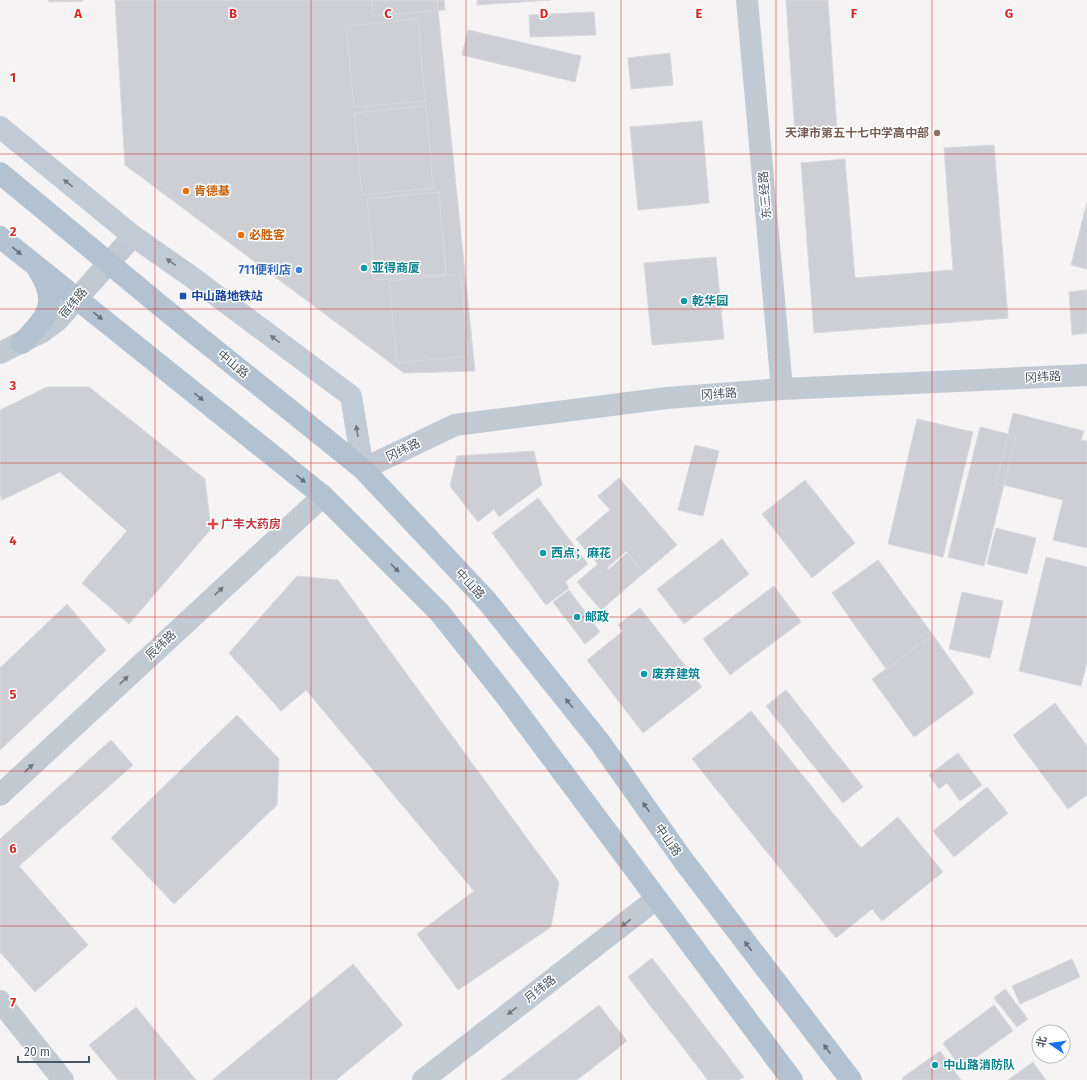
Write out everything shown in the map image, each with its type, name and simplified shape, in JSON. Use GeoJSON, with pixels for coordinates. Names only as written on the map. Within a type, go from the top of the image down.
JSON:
{"type":"FeatureCollection","features":[{"type":"Feature","properties":{"kind":"main road"},"geometry":{"type":"LineString","coordinates":[[0,127],[133,236],[189,275],[351,396],[363,469]]}},
{"type":"Feature","properties":{"kind":"main road","name":"中山路"},"geometry":{"type":"LineString","coordinates":[[0,172],[108,262],[363,469],[487,601],[599,741],[683,860],[851,1080]]}},
{"type":"Feature","properties":{"kind":"main road"},"geometry":{"type":"LineString","coordinates":[[0,237],[323,496],[440,613],[508,699],[792,1080]]}},
{"type":"Feature","properties":{"kind":"main road"},"geometry":{"type":"LineString","coordinates":[[22,343],[42,320],[50,304],[49,288],[35,265]]}},
{"type":"Feature","properties":{"kind":"street","name":"东三经路"},"geometry":{"type":"LineString","coordinates":[[747,0],[782,389]]}},
{"type":"Feature","properties":{"kind":"street","name":"宿纬路"},"geometry":{"type":"LineString","coordinates":[[0,353],[22,343],[57,321],[108,262],[133,236]]}},
{"type":"Feature","properties":{"kind":"street","name":"冈纬路"},"geometry":{"type":"LineString","coordinates":[[363,469],[455,424],[667,398],[782,389],[1087,375]]}},
{"type":"Feature","properties":{"kind":"street","name":"辰纬路"},"geometry":{"type":"LineString","coordinates":[[0,795],[323,496]]}},
{"type":"Feature","properties":{"kind":"street","name":"月纬路"},"geometry":{"type":"LineString","coordinates":[[423,1080],[656,899]]}},
{"type":"Feature","properties":{"kind":"street"},"geometry":{"type":"LineString","coordinates":[[0,1001],[63,1080]]}},
{"type":"Feature","properties":{"kind":"building"},"geometry":{"type":"Polygon","coordinates":[[[48,0],[83,0],[83,1],[49,2],[48,0]]]}},
{"type":"Feature","properties":{"kind":"building","name":"亚得商厦"},"geometry":{"type":"Polygon","coordinates":[[[115,0],[437,0],[475,371],[404,373],[125,165],[115,0]]]}},
{"type":"Feature","properties":{"kind":"building"},"geometry":{"type":"Polygon","coordinates":[[[372,0],[444,0],[445,10],[373,16],[372,0]]]}},
{"type":"Feature","properties":{"kind":"building"},"geometry":{"type":"Polygon","coordinates":[[[477,0],[551,0],[477,5],[477,0]]]}},
{"type":"Feature","properties":{"kind":"building"},"geometry":{"type":"Polygon","coordinates":[[[786,0],[828,0],[837,130],[795,134],[786,0]]]}},
{"type":"Feature","properties":{"kind":"building"},"geometry":{"type":"Polygon","coordinates":[[[594,12],[596,35],[530,37],[529,15],[594,12]]]}},
{"type":"Feature","properties":{"kind":"building"},"geometry":{"type":"Polygon","coordinates":[[[418,19],[425,101],[354,107],[346,26],[418,19]]]}},
{"type":"Feature","properties":{"kind":"building"},"geometry":{"type":"Polygon","coordinates":[[[468,30],[581,56],[575,82],[462,55],[468,30]]]}},
{"type":"Feature","properties":{"kind":"building"},"geometry":{"type":"Polygon","coordinates":[[[670,53],[673,85],[631,89],[628,58],[670,53]]]}},
{"type":"Feature","properties":{"kind":"building"},"geometry":{"type":"Polygon","coordinates":[[[426,106],[433,188],[362,195],[354,113],[426,106]]]}},
{"type":"Feature","properties":{"kind":"building"},"geometry":{"type":"Polygon","coordinates":[[[702,121],[709,203],[638,210],[630,127],[702,121]]]}},
{"type":"Feature","properties":{"kind":"building"},"geometry":{"type":"Polygon","coordinates":[[[994,145],[1008,318],[814,333],[801,163],[845,159],[855,278],[953,270],[944,148],[994,145]]]}},
{"type":"Feature","properties":{"kind":"building"},"geometry":{"type":"Polygon","coordinates":[[[439,192],[446,274],[375,280],[367,199],[439,192]]]}},
{"type":"Feature","properties":{"kind":"building"},"geometry":{"type":"Polygon","coordinates":[[[1087,202],[1087,269],[1071,265],[1087,202]]]}},
{"type":"Feature","properties":{"kind":"building","name":"乾华园"},"geometry":{"type":"Polygon","coordinates":[[[716,257],[724,339],[652,345],[644,263],[716,257]]]}},
{"type":"Feature","properties":{"kind":"building"},"geometry":{"type":"Polygon","coordinates":[[[461,274],[468,356],[397,363],[389,281],[461,274]]]}},
{"type":"Feature","properties":{"kind":"building"},"geometry":{"type":"Polygon","coordinates":[[[1087,290],[1087,333],[1072,335],[1069,292],[1087,290]]]}},
{"type":"Feature","properties":{"kind":"building"},"geometry":{"type":"Polygon","coordinates":[[[47,387],[89,387],[205,479],[211,529],[129,624],[82,583],[127,531],[60,472],[2,500],[0,495],[0,410],[47,387]]]}},
{"type":"Feature","properties":{"kind":"building"},"geometry":{"type":"Polygon","coordinates":[[[1013,413],[1084,431],[1081,440],[1087,441],[1087,548],[1053,540],[1063,500],[996,483],[1013,413]]]}},
{"type":"Feature","properties":{"kind":"building"},"geometry":{"type":"Polygon","coordinates":[[[917,419],[973,432],[943,557],[888,544],[917,419]]]}},
{"type":"Feature","properties":{"kind":"building"},"geometry":{"type":"Polygon","coordinates":[[[980,427],[1016,436],[984,566],[948,557],[980,427]]]}},
{"type":"Feature","properties":{"kind":"building"},"geometry":{"type":"Polygon","coordinates":[[[695,445],[719,451],[703,516],[678,510],[695,445]]]}},
{"type":"Feature","properties":{"kind":"building"},"geometry":{"type":"Polygon","coordinates":[[[534,451],[542,485],[499,517],[494,509],[478,522],[450,486],[457,456],[534,451]]]}},
{"type":"Feature","properties":{"kind":"building"},"geometry":{"type":"Polygon","coordinates":[[[619,478],[677,545],[601,610],[577,582],[598,564],[576,539],[610,510],[598,496],[619,478]],[[626,551],[607,568],[608,570],[627,553],[644,573],[626,551]]]}},
{"type":"Feature","properties":{"kind":"building"},"geometry":{"type":"Polygon","coordinates":[[[805,480],[855,543],[812,578],[762,514],[805,480]]]}},
{"type":"Feature","properties":{"kind":"building","name":"西点；麻花"},"geometry":{"type":"Polygon","coordinates":[[[538,498],[588,564],[565,582],[569,588],[546,605],[492,533],[538,498]]]}},
{"type":"Feature","properties":{"kind":"building"},"geometry":{"type":"Polygon","coordinates":[[[996,528],[1036,538],[1027,574],[987,564],[996,528]]]}},
{"type":"Feature","properties":{"kind":"building"},"geometry":{"type":"Polygon","coordinates":[[[722,539],[749,574],[684,624],[657,589],[722,539]]]}},
{"type":"Feature","properties":{"kind":"building"},"geometry":{"type":"Polygon","coordinates":[[[1046,557],[1087,567],[1087,662],[1081,686],[1019,671],[1046,557]]]}},
{"type":"Feature","properties":{"kind":"building"},"geometry":{"type":"Polygon","coordinates":[[[878,560],[933,635],[886,669],[832,593],[878,560]]]}},
{"type":"Feature","properties":{"kind":"building"},"geometry":{"type":"Polygon","coordinates":[[[297,576],[338,580],[559,882],[551,927],[458,990],[417,934],[474,891],[306,690],[281,711],[229,653],[297,576]]]}},
{"type":"Feature","properties":{"kind":"building"},"geometry":{"type":"Polygon","coordinates":[[[774,586],[801,622],[730,675],[703,639],[774,586]]]}},
{"type":"Feature","properties":{"kind":"building","name":"邮政"},"geometry":{"type":"Polygon","coordinates":[[[569,590],[600,632],[585,644],[553,602],[569,590]]]}},
{"type":"Feature","properties":{"kind":"building"},"geometry":{"type":"Polygon","coordinates":[[[962,592],[1003,601],[990,658],[949,649],[962,592]]]}},
{"type":"Feature","properties":{"kind":"building"},"geometry":{"type":"Polygon","coordinates":[[[67,604],[106,650],[0,750],[0,668],[67,604]]]}},
{"type":"Feature","properties":{"kind":"building","name":"废弃建筑"},"geometry":{"type":"Polygon","coordinates":[[[640,608],[702,687],[643,733],[587,660],[623,631],[618,625],[640,608]]]}},
{"type":"Feature","properties":{"kind":"building"},"geometry":{"type":"Polygon","coordinates":[[[933,635],[974,693],[914,737],[872,679],[933,635]]]}},
{"type":"Feature","properties":{"kind":"building"},"geometry":{"type":"Polygon","coordinates":[[[786,690],[863,787],[843,803],[766,706],[786,690]]]}},
{"type":"Feature","properties":{"kind":"building"},"geometry":{"type":"Polygon","coordinates":[[[1055,703],[1087,746],[1087,795],[1068,809],[1013,735],[1055,703]]]}},
{"type":"Feature","properties":{"kind":"building"},"geometry":{"type":"Polygon","coordinates":[[[751,711],[861,848],[898,817],[943,872],[882,921],[872,909],[836,938],[692,759],[751,711]]]}},
{"type":"Feature","properties":{"kind":"building"},"geometry":{"type":"Polygon","coordinates":[[[237,715],[279,759],[277,805],[174,904],[111,838],[237,715]]]}},
{"type":"Feature","properties":{"kind":"building"},"geometry":{"type":"Polygon","coordinates":[[[111,740],[133,765],[19,866],[88,945],[35,992],[0,952],[0,839],[111,740]]]}},
{"type":"Feature","properties":{"kind":"building"},"geometry":{"type":"Polygon","coordinates":[[[958,753],[982,785],[960,801],[947,783],[939,789],[929,775],[958,753]]]}},
{"type":"Feature","properties":{"kind":"building"},"geometry":{"type":"Polygon","coordinates":[[[987,787],[1008,813],[954,857],[933,831],[987,787]]]}},
{"type":"Feature","properties":{"kind":"building"},"geometry":{"type":"Polygon","coordinates":[[[652,958],[744,1077],[739,1080],[708,1080],[628,977],[652,958]]]}},
{"type":"Feature","properties":{"kind":"building"},"geometry":{"type":"Polygon","coordinates":[[[1072,959],[1080,977],[1020,1004],[1012,986],[1072,959]]]}},
{"type":"Feature","properties":{"kind":"building"},"geometry":{"type":"Polygon","coordinates":[[[353,964],[403,1025],[336,1080],[212,1080],[353,964]]]}},
{"type":"Feature","properties":{"kind":"building"},"geometry":{"type":"Polygon","coordinates":[[[1005,989],[1028,1019],[1017,1027],[994,998],[1005,989]]]}},
{"type":"Feature","properties":{"kind":"building"},"geometry":{"type":"Polygon","coordinates":[[[599,1005],[627,1041],[577,1080],[501,1080],[599,1005]]]}},
{"type":"Feature","properties":{"kind":"building"},"geometry":{"type":"Polygon","coordinates":[[[994,1005],[1013,1031],[961,1068],[943,1043],[994,1005]]]}},
{"type":"Feature","properties":{"kind":"building"},"geometry":{"type":"Polygon","coordinates":[[[136,1007],[196,1080],[118,1080],[89,1045],[136,1007]]]}},
{"type":"Feature","properties":{"kind":"building","name":"中山路消防队"},"geometry":{"type":"Polygon","coordinates":[[[940,1051],[961,1080],[903,1080],[902,1078],[940,1051]]]}},
{"type":"Feature","properties":{"kind":"building"},"geometry":{"type":"Polygon","coordinates":[[[1031,1063],[1034,1064],[1046,1080],[1008,1080],[1031,1063]]]}},
{"type":"Feature","properties":{"kind":"place","name":"天津市第五十七中学高中部"},"geometry":{"type":"Point","coordinates":[937,133]}},
{"type":"Feature","properties":{"kind":"place","name":"肯德基"},"geometry":{"type":"Point","coordinates":[186,191]}},
{"type":"Feature","properties":{"kind":"place","name":"必胜客"},"geometry":{"type":"Point","coordinates":[241,235]}},
{"type":"Feature","properties":{"kind":"place","name":"亚得商厦"},"geometry":{"type":"Point","coordinates":[364,268]}},
{"type":"Feature","properties":{"kind":"place","name":"711便利店"},"geometry":{"type":"Point","coordinates":[299,270]}},
{"type":"Feature","properties":{"kind":"place","name":"中山路地铁站"},"geometry":{"type":"Point","coordinates":[183,296]}},
{"type":"Feature","properties":{"kind":"place","name":"乾华园"},"geometry":{"type":"Point","coordinates":[684,301]}},
{"type":"Feature","properties":{"kind":"place","name":"广丰大药房"},"geometry":{"type":"Point","coordinates":[213,524]}},
{"type":"Feature","properties":{"kind":"place","name":"西点；麻花"},"geometry":{"type":"Point","coordinates":[543,553]}},
{"type":"Feature","properties":{"kind":"place","name":"邮政"},"geometry":{"type":"Point","coordinates":[577,617]}},
{"type":"Feature","properties":{"kind":"place","name":"废弃建筑"},"geometry":{"type":"Point","coordinates":[644,674]}},
{"type":"Feature","properties":{"kind":"place","name":"中山路消防队"},"geometry":{"type":"Point","coordinates":[935,1065]}}]}
